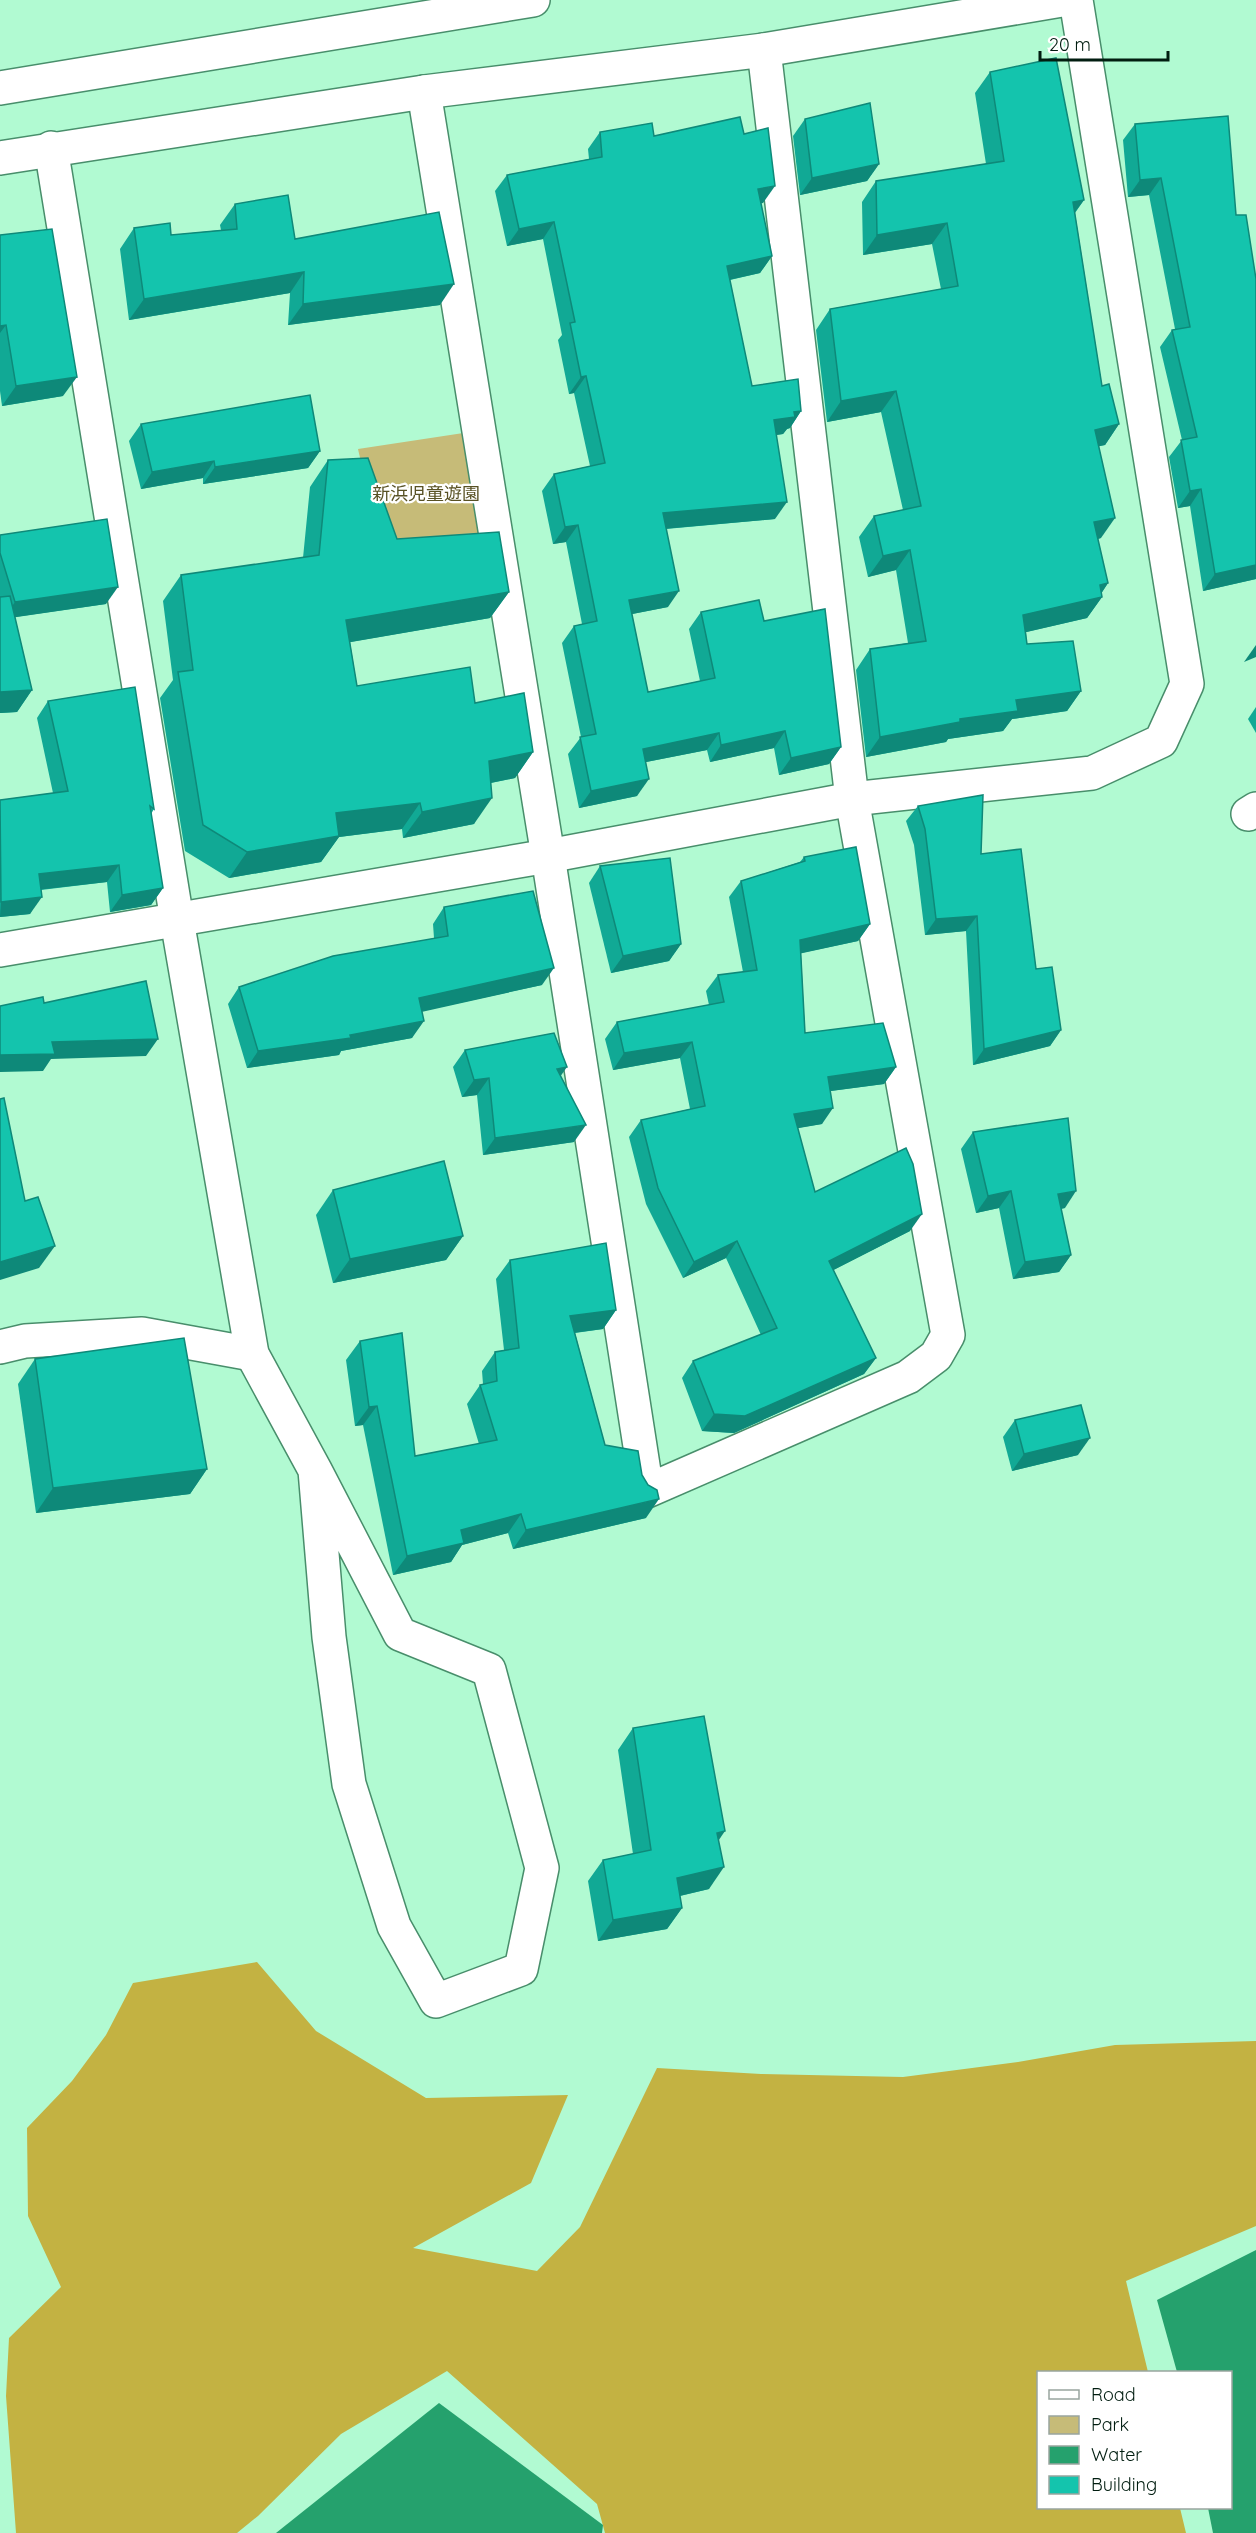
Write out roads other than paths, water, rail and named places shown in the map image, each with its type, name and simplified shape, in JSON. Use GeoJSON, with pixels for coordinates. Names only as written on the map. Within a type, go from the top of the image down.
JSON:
{"type":"FeatureCollection","features":[{"type":"Feature","properties":{"kind":"street"},"geometry":{"type":"LineString","coordinates":[[0,88],[434,8],[533,0]]}},
{"type":"Feature","properties":{"kind":"street"},"geometry":{"type":"LineString","coordinates":[[0,158],[51,148],[424,92],[764,50],[1062,0]]}},
{"type":"Feature","properties":{"kind":"street"},"geometry":{"type":"LineString","coordinates":[[0,950],[548,856],[852,799],[1092,773],[1161,741],[1187,684],[1076,0]]}},
{"type":"Feature","properties":{"kind":"street"},"geometry":{"type":"LineString","coordinates":[[424,92],[548,856],[647,1491],[908,1377],[936,1356],[948,1335],[852,799],[764,50]]}},
{"type":"Feature","properties":{"kind":"street"},"geometry":{"type":"LineString","coordinates":[[51,148],[177,920],[252,1354],[315,1470],[400,1634],[489,1670],[542,1868],[521,1969],[436,2001],[394,1926],[349,1784],[329,1637],[315,1470]]}},
{"type":"Feature","properties":{"kind":"street"},"geometry":{"type":"LineString","coordinates":[[0,1347],[25,1341],[142,1334],[252,1354]]}},
{"type":"Feature","properties":{"kind":"water"},"geometry":{"type":"Polygon","coordinates":[[[1256,2250],[1256,2533],[1213,2533],[1208,2509],[1232,2509],[1232,2371],[1177,2371],[1157,2300],[1256,2250]]]}},
{"type":"Feature","properties":{"kind":"water"},"geometry":{"type":"Polygon","coordinates":[[[439,2403],[603,2525],[602,2533],[276,2533],[439,2403]]]}},
{"type":"Feature","properties":{"kind":"park label","name":"新浜児童遊園"},"geometry":{"type":"Point","coordinates":[426,494]}}]}
